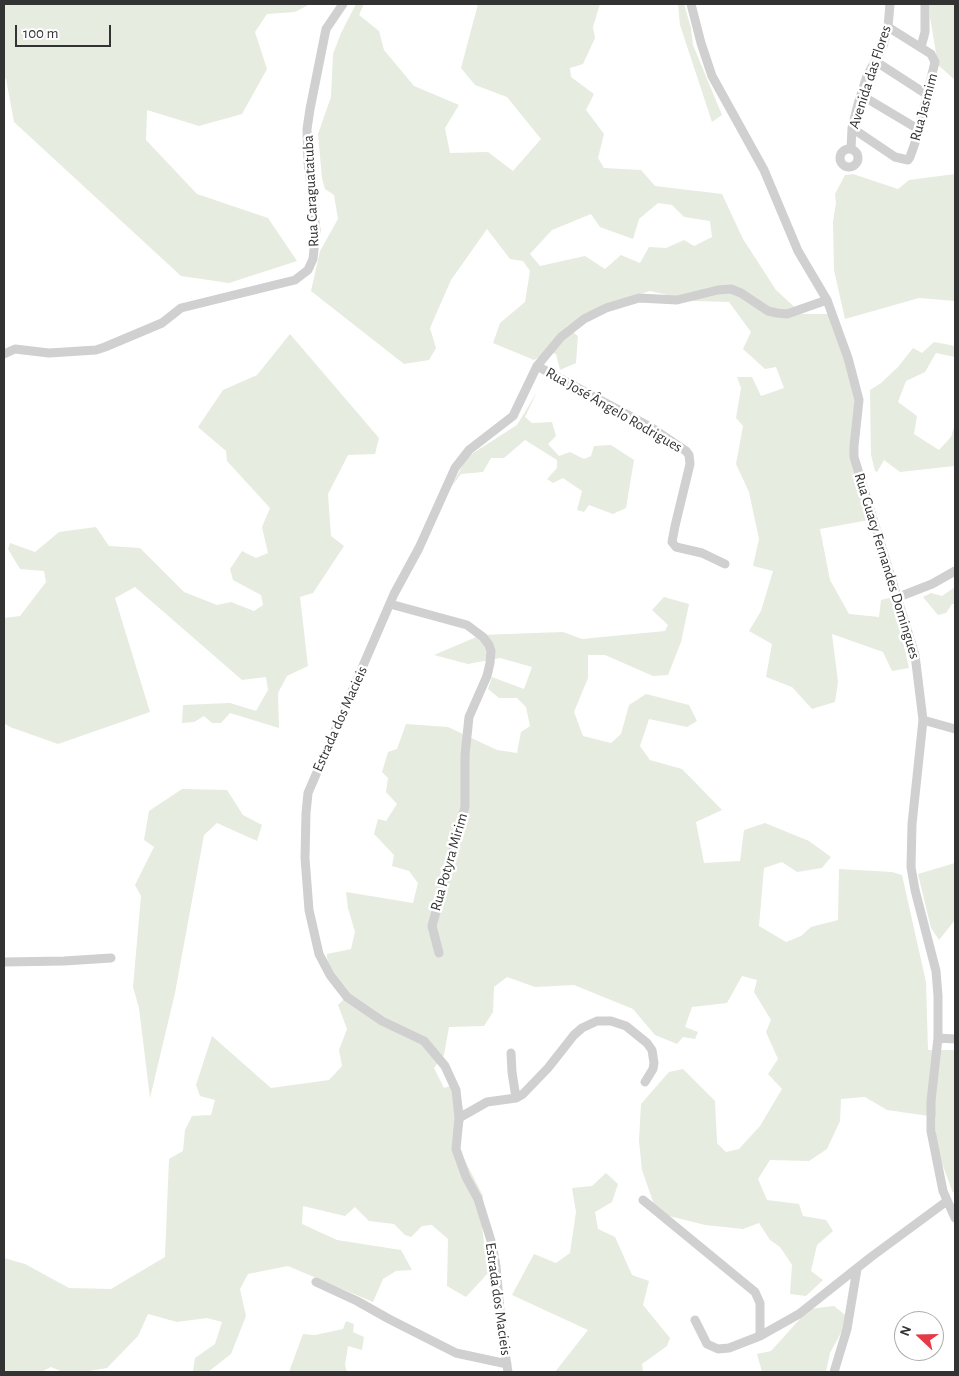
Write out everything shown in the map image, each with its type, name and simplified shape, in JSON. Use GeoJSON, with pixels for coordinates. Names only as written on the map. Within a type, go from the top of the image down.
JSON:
{"type":"FeatureCollection","features":[{"type":"Feature","properties":{"kind":"street","name":"Rua Caraguatatuba"},"geometry":{"type":"LineString","coordinates":[[4,354],[16,349],[49,353],[106,347],[162,323],[181,308],[295,280],[308,270],[313,259],[316,230],[308,162],[310,109],[326,29],[343,4]]}},
{"type":"Feature","properties":{"kind":"street","name":"Rua Guacy Fernandes Domingues"},"geometry":{"type":"LineString","coordinates":[[691,4],[700,43],[716,85],[764,170],[798,251],[827,300],[848,358],[858,394],[859,410],[854,457],[915,655],[923,720],[912,824],[911,860],[913,881],[929,941],[937,982],[938,1038],[931,1101],[931,1131],[947,1201],[955,1218]]}},
{"type":"Feature","properties":{"kind":"street","name":"Avenida das Flores"},"geometry":{"type":"LineString","coordinates":[[851,149],[852,128],[861,94],[867,76],[883,46],[888,27],[890,4]]}},
{"type":"Feature","properties":{"kind":"street"},"geometry":{"type":"LineString","coordinates":[[888,27],[920,47],[925,36],[925,4]]}},
{"type":"Feature","properties":{"kind":"street","name":"Rua Jasmim"},"geometry":{"type":"LineString","coordinates":[[852,128],[895,157],[908,160],[935,66],[932,54],[920,47]]}},
{"type":"Feature","properties":{"kind":"street"},"geometry":{"type":"LineString","coordinates":[[875,61],[926,94]]}},
{"type":"Feature","properties":{"kind":"street"},"geometry":{"type":"LineString","coordinates":[[861,94],[918,130]]}},
{"type":"Feature","properties":{"kind":"street","name":"Estrada dos Macieis"},"geometry":{"type":"LineString","coordinates":[[508,1368],[492,1244],[478,1199],[466,1177],[456,1149],[460,1118],[459,1103],[451,1076],[434,1050],[418,1038],[393,1027],[371,1014],[347,997],[330,976],[319,954],[309,910],[305,858],[308,793],[390,604],[419,548],[455,468],[469,450],[513,416],[537,366],[552,346],[584,319],[606,308],[639,298],[677,300],[718,290],[731,289],[742,293],[768,311],[777,314],[787,314],[827,300]]}},
{"type":"Feature","properties":{"kind":"street","name":"Rua José Ângelo Rodrigues"},"geometry":{"type":"LineString","coordinates":[[537,366],[676,442],[686,451],[689,455],[690,464],[672,542],[676,547],[702,553],[725,564]]}},
{"type":"Feature","properties":{"kind":"street"},"geometry":{"type":"LineString","coordinates":[[896,598],[932,584],[955,572]]}},
{"type":"Feature","properties":{"kind":"street","name":"Rua Potyra Mirim"},"geometry":{"type":"LineString","coordinates":[[390,604],[467,625],[483,637],[491,651],[487,676],[469,717],[465,755],[464,806],[432,926],[439,953]]}},
{"type":"Feature","properties":{"kind":"street"},"geometry":{"type":"LineString","coordinates":[[923,720],[955,729]]}},
{"type":"Feature","properties":{"kind":"street"},"geometry":{"type":"LineString","coordinates":[[4,962],[111,958]]}},
{"type":"Feature","properties":{"kind":"street"},"geometry":{"type":"LineString","coordinates":[[460,1118],[487,1102],[516,1098],[532,1086],[574,1035],[582,1028],[597,1021],[612,1021],[626,1026],[647,1043],[652,1050],[654,1063],[653,1069],[645,1082]]}},
{"type":"Feature","properties":{"kind":"street"},"geometry":{"type":"LineString","coordinates":[[938,1038],[955,1039]]}},
{"type":"Feature","properties":{"kind":"street"},"geometry":{"type":"LineString","coordinates":[[511,1053],[516,1098]]}},
{"type":"Feature","properties":{"kind":"street"},"geometry":{"type":"LineString","coordinates":[[643,1200],[755,1292],[760,1303],[760,1336]]}},
{"type":"Feature","properties":{"kind":"street"},"geometry":{"type":"LineString","coordinates":[[695,1320],[707,1344],[718,1349],[729,1348],[760,1336],[799,1314],[947,1201]]}},
{"type":"Feature","properties":{"kind":"street"},"geometry":{"type":"LineString","coordinates":[[834,1372],[847,1329],[857,1269]]}},
{"type":"Feature","properties":{"kind":"street"},"geometry":{"type":"LineString","coordinates":[[316,1282],[357,1301],[456,1353],[508,1368]]}},
{"type":"Feature","properties":{"kind":"shaded area"},"geometry":{"type":"Polygon","coordinates":[[[4,4],[310,4],[295,12],[267,14],[255,32],[267,69],[242,114],[199,126],[147,110],[146,140],[197,194],[268,218],[297,261],[229,283],[181,276],[14,122],[6,79],[4,78],[4,4]]]}},
{"type":"Feature","properties":{"kind":"shaded area"},"geometry":{"type":"Polygon","coordinates":[[[356,4],[364,4],[359,15],[379,31],[384,50],[414,86],[459,105],[445,128],[450,153],[488,152],[513,171],[541,139],[507,97],[475,85],[461,68],[478,4],[600,4],[593,27],[595,38],[583,64],[570,68],[571,77],[594,94],[586,110],[604,134],[598,158],[604,168],[641,170],[655,186],[722,194],[743,239],[776,290],[802,314],[829,314],[859,402],[851,448],[869,520],[820,529],[830,580],[849,614],[879,617],[881,600],[893,597],[909,668],[892,671],[883,652],[832,634],[838,682],[835,702],[812,709],[792,687],[766,677],[772,644],[749,631],[761,611],[773,571],[753,566],[759,539],[749,492],[736,464],[743,426],[736,418],[741,388],[737,377],[752,377],[761,396],[784,388],[776,367],[765,369],[743,349],[751,332],[729,302],[694,301],[650,291],[602,305],[566,327],[578,336],[576,363],[560,370],[556,354],[548,352],[534,360],[493,343],[500,323],[525,302],[530,271],[523,261],[510,259],[487,229],[451,280],[430,328],[436,348],[429,360],[404,364],[311,291],[320,251],[338,219],[334,195],[325,189],[322,178],[318,134],[331,97],[333,54],[341,33],[356,4]],[[658,203],[639,219],[633,239],[600,227],[591,214],[552,230],[530,254],[540,266],[585,256],[605,269],[621,255],[640,263],[649,247],[666,248],[684,240],[694,246],[712,237],[710,221],[684,217],[672,205],[658,203]]]}},
{"type":"Feature","properties":{"kind":"shaded area"},"geometry":{"type":"Polygon","coordinates":[[[678,4],[684,4],[691,28],[693,45],[722,115],[712,122],[680,25],[678,4]]]}},
{"type":"Feature","properties":{"kind":"shaded area"},"geometry":{"type":"Polygon","coordinates":[[[930,4],[955,4],[955,80],[938,65],[930,17],[930,4]]]}},
{"type":"Feature","properties":{"kind":"shaded area"},"geometry":{"type":"Polygon","coordinates":[[[853,174],[898,189],[909,180],[955,174],[955,301],[919,298],[845,319],[834,270],[833,222],[836,203],[835,194],[845,175],[853,174]]]}},
{"type":"Feature","properties":{"kind":"shaded area"},"geometry":{"type":"Polygon","coordinates":[[[290,334],[379,438],[375,454],[348,455],[328,494],[331,536],[344,546],[313,593],[300,597],[308,666],[287,676],[278,693],[279,728],[230,713],[221,723],[212,723],[204,716],[194,722],[182,723],[183,705],[230,703],[256,711],[268,690],[266,677],[242,680],[135,587],[115,598],[150,712],[58,744],[10,727],[4,723],[4,618],[20,616],[46,582],[44,571],[20,569],[8,549],[10,543],[35,552],[59,532],[96,527],[109,546],[140,548],[184,592],[217,605],[231,602],[254,611],[263,605],[261,595],[233,580],[230,569],[242,551],[256,558],[268,553],[262,527],[270,508],[227,461],[226,451],[198,427],[223,390],[257,375],[290,334]]]}},
{"type":"Feature","properties":{"kind":"shaded area"},"geometry":{"type":"Polygon","coordinates":[[[934,342],[955,346],[955,357],[936,353],[925,372],[906,381],[898,402],[917,416],[914,434],[939,450],[951,437],[955,424],[955,466],[900,472],[884,460],[877,472],[875,471],[871,455],[870,390],[881,383],[898,367],[913,348],[922,353],[934,342]]]}},
{"type":"Feature","properties":{"kind":"shaded area"},"geometry":{"type":"Polygon","coordinates":[[[537,392],[525,417],[532,423],[552,422],[556,436],[548,444],[559,456],[570,452],[584,459],[591,456],[594,446],[611,445],[634,460],[626,508],[613,514],[589,505],[584,512],[577,510],[582,491],[563,478],[553,483],[547,479],[557,468],[557,460],[525,440],[504,458],[491,458],[483,472],[461,474],[451,487],[467,457],[517,425],[537,392]]]}},
{"type":"Feature","properties":{"kind":"shaded area"},"geometry":{"type":"Polygon","coordinates":[[[955,587],[955,604],[952,604],[946,613],[938,615],[923,597],[931,593],[942,596],[955,587]]]}},
{"type":"Feature","properties":{"kind":"shaded area"},"geometry":{"type":"Polygon","coordinates":[[[664,597],[689,604],[681,642],[668,675],[653,676],[605,655],[588,655],[588,678],[574,712],[583,736],[611,743],[621,734],[629,705],[646,694],[689,705],[697,721],[687,727],[649,719],[640,746],[650,760],[682,769],[722,810],[696,822],[704,863],[740,861],[744,830],[765,823],[809,841],[831,857],[822,868],[797,872],[782,862],[764,868],[759,926],[786,942],[801,936],[811,927],[838,920],[839,869],[892,872],[902,875],[926,982],[928,1050],[955,1050],[955,1190],[953,1193],[936,1147],[936,1117],[887,1110],[865,1097],[841,1099],[840,1121],[827,1149],[809,1161],[770,1160],[758,1179],[767,1200],[799,1204],[803,1216],[826,1220],[833,1231],[817,1245],[811,1271],[823,1280],[806,1296],[790,1294],[792,1265],[780,1247],[770,1240],[759,1223],[743,1229],[705,1225],[657,1213],[642,1170],[639,1141],[641,1104],[669,1072],[683,1069],[715,1101],[717,1143],[726,1152],[739,1149],[760,1126],[782,1089],[768,1074],[778,1059],[766,1032],[771,1020],[754,992],[757,980],[742,976],[727,1003],[692,1007],[685,1027],[698,1032],[695,1039],[683,1037],[677,1044],[655,1035],[633,1009],[574,985],[535,987],[507,977],[494,987],[493,1012],[484,1026],[449,1027],[444,1055],[434,1068],[444,1088],[456,1084],[465,1115],[458,1147],[483,1196],[481,1219],[488,1273],[466,1297],[447,1286],[448,1239],[432,1225],[422,1226],[411,1237],[405,1235],[394,1224],[369,1221],[355,1207],[345,1216],[303,1206],[302,1224],[337,1240],[401,1250],[412,1270],[396,1271],[383,1279],[373,1302],[288,1266],[248,1274],[240,1289],[246,1316],[231,1354],[208,1372],[193,1372],[195,1358],[215,1344],[222,1322],[207,1318],[177,1322],[148,1314],[138,1336],[107,1368],[83,1372],[63,1372],[51,1367],[41,1372],[4,1372],[4,1258],[25,1264],[69,1288],[111,1289],[165,1257],[169,1159],[183,1151],[185,1130],[192,1116],[211,1115],[215,1100],[200,1096],[196,1085],[212,1036],[271,1088],[329,1080],[342,1066],[339,1050],[347,1029],[338,1005],[346,997],[328,971],[327,954],[351,949],[355,932],[348,908],[346,892],[413,903],[418,883],[409,871],[392,866],[394,855],[374,834],[378,819],[386,821],[397,804],[386,792],[388,778],[382,772],[388,752],[397,749],[406,724],[448,727],[497,750],[517,753],[521,732],[530,726],[526,707],[517,698],[499,698],[488,689],[492,677],[524,689],[532,667],[500,658],[468,664],[434,655],[481,635],[563,632],[582,639],[665,631],[668,625],[652,610],[664,597]]]}},
{"type":"Feature","properties":{"kind":"shaded area"},"geometry":{"type":"Polygon","coordinates":[[[182,789],[227,790],[243,815],[262,825],[257,841],[217,823],[204,835],[175,993],[150,1098],[139,1008],[133,987],[141,896],[135,885],[154,847],[144,840],[149,811],[182,789]]]}},
{"type":"Feature","properties":{"kind":"shaded area"},"geometry":{"type":"Polygon","coordinates":[[[955,863],[955,920],[939,940],[931,928],[918,874],[955,863]]]}},
{"type":"Feature","properties":{"kind":"shaded area"},"geometry":{"type":"Polygon","coordinates":[[[606,1173],[618,1184],[612,1202],[595,1212],[598,1229],[615,1237],[632,1275],[649,1281],[643,1305],[670,1338],[667,1346],[642,1364],[643,1372],[555,1372],[588,1330],[512,1295],[534,1254],[556,1263],[570,1253],[576,1212],[572,1188],[592,1186],[606,1173]]]}},
{"type":"Feature","properties":{"kind":"shaded area"},"geometry":{"type":"Polygon","coordinates":[[[834,1306],[849,1318],[830,1353],[826,1372],[762,1372],[757,1354],[771,1351],[809,1309],[834,1306]]]}},
{"type":"Feature","properties":{"kind":"shaded area"},"geometry":{"type":"Polygon","coordinates":[[[346,1321],[354,1324],[353,1332],[364,1337],[362,1350],[348,1346],[345,1365],[347,1372],[289,1372],[303,1334],[315,1335],[343,1329],[346,1321]]]}}]}
